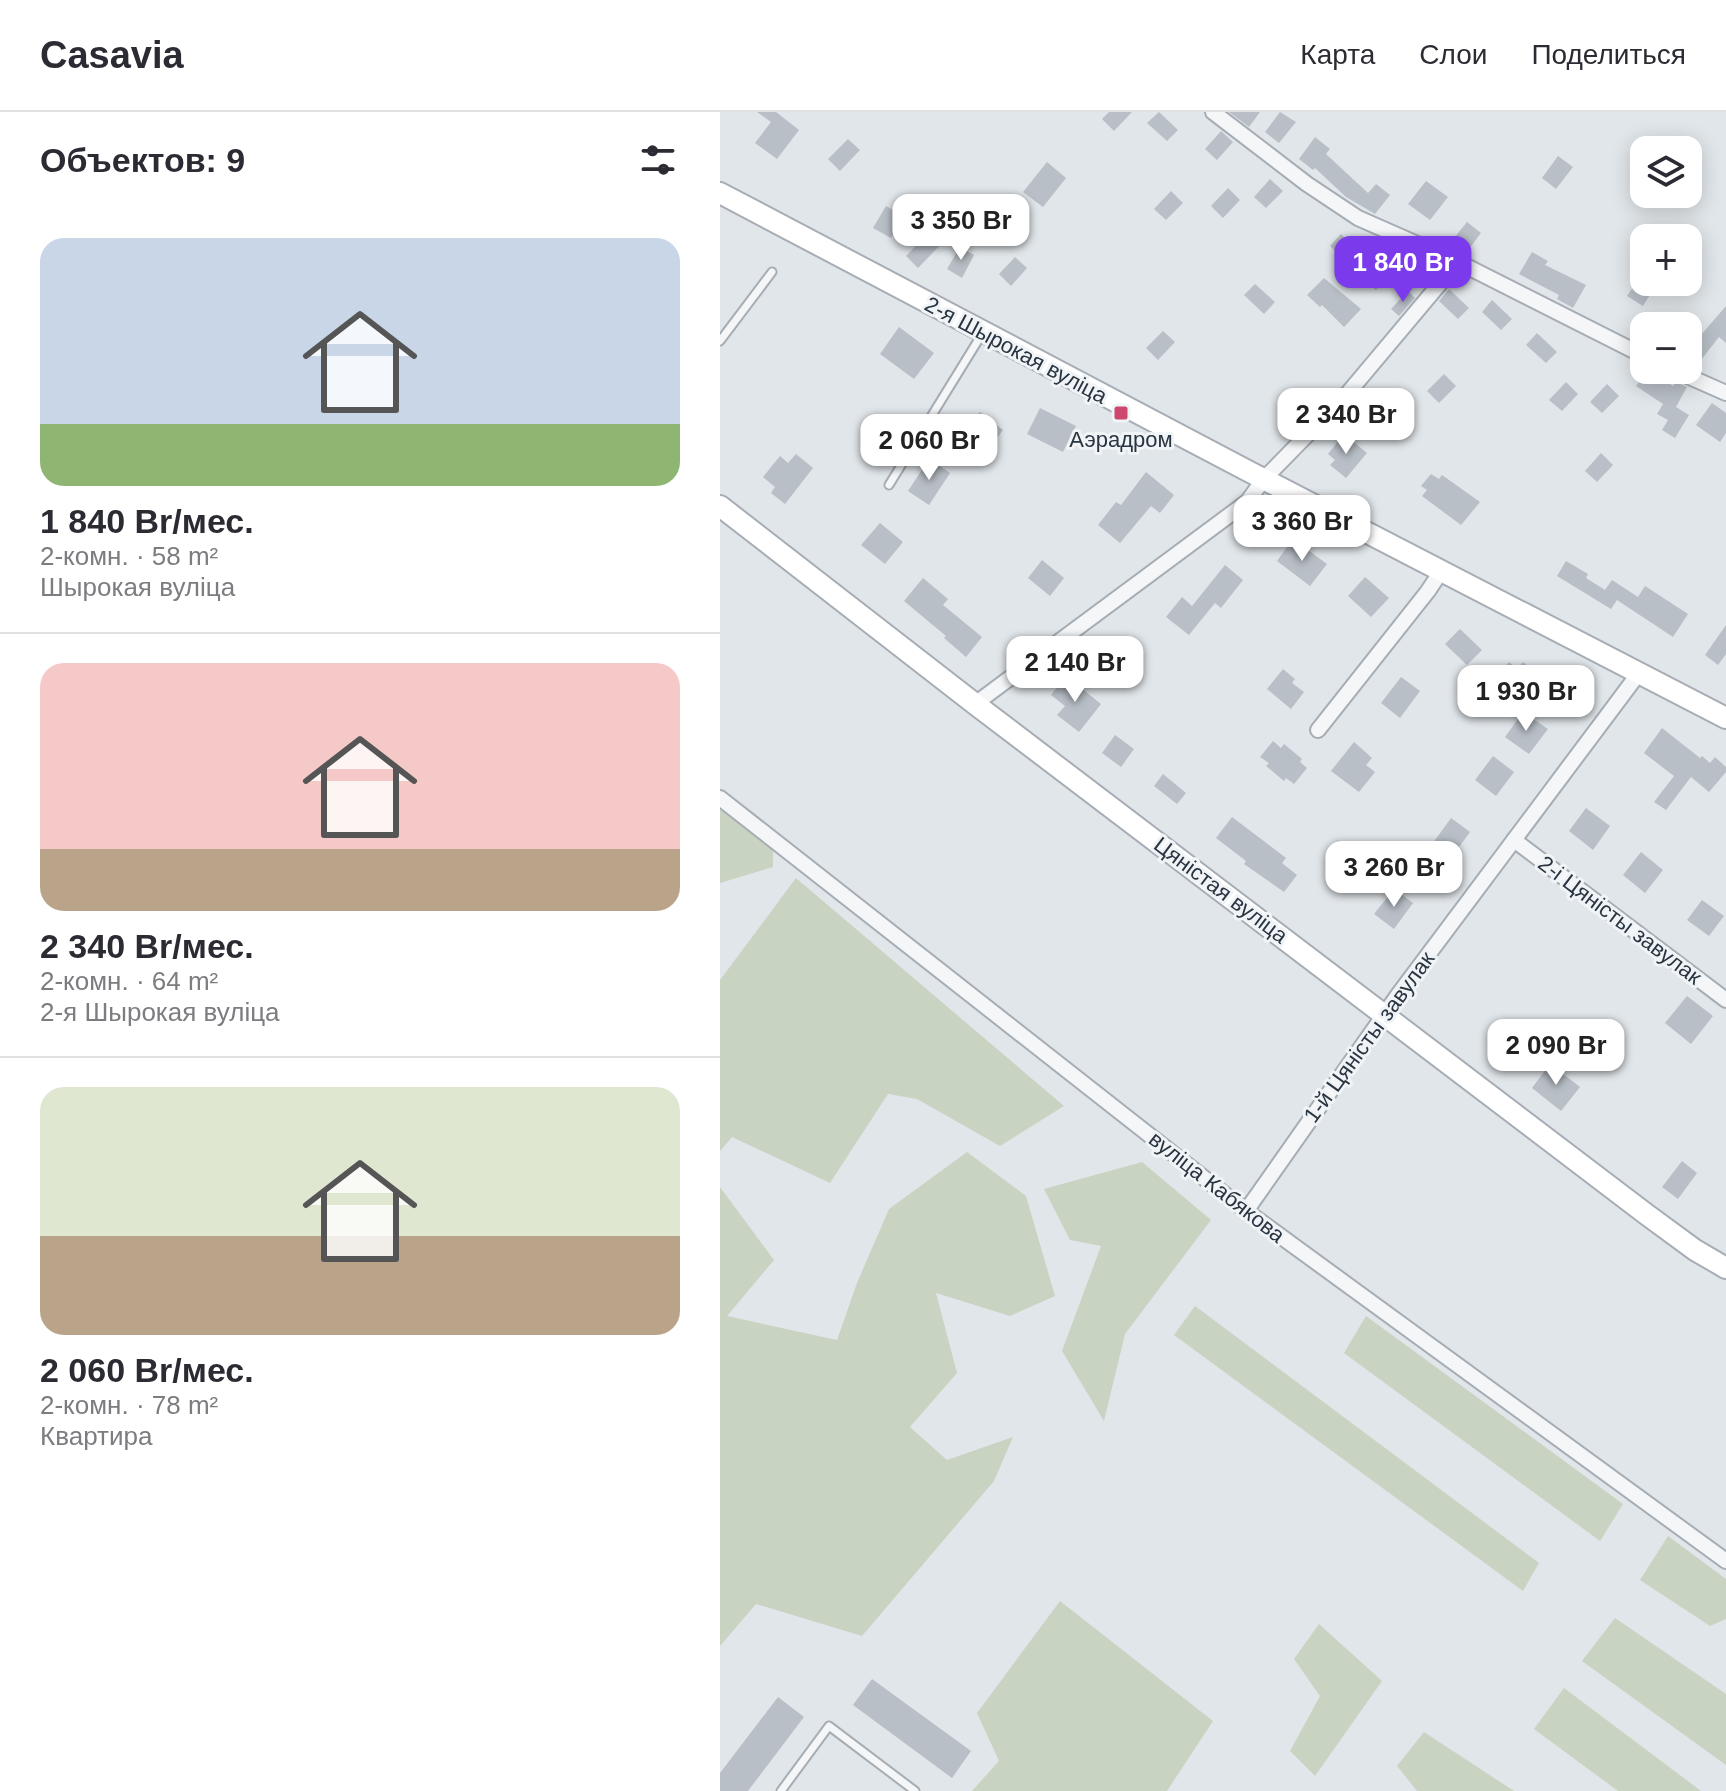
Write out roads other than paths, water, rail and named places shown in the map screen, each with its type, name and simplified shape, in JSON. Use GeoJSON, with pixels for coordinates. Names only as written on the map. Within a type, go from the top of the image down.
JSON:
{"type":"FeatureCollection","features":[{"type":"Feature","properties":{"kind":"street"},"geometry":{"type":"LineString","coordinates":[[1213,112],[1307,184],[1358,218],[1458,262],[1630,349]]}},
{"type":"Feature","properties":{"kind":"street","name":"2-я Шырокая вуліца"},"geometry":{"type":"LineString","coordinates":[[720,193],[1726,718]]}},
{"type":"Feature","properties":{"kind":"street"},"geometry":{"type":"LineString","coordinates":[[975,704],[1247,502],[1264,479],[1348,393],[1458,262]]}},
{"type":"Feature","properties":{"kind":"street"},"geometry":{"type":"LineString","coordinates":[[1702,382],[1726,393]]}},
{"type":"Feature","properties":{"kind":"street","name":"Цяністая вуліца"},"geometry":{"type":"LineString","coordinates":[[720,506],[975,704],[1659,1223],[1726,1268]]}},
{"type":"Feature","properties":{"kind":"street"},"geometry":{"type":"LineString","coordinates":[[1318,730],[1442,570]]}},
{"type":"Feature","properties":{"kind":"street","name":"1-й Цяністы завулак"},"geometry":{"type":"LineString","coordinates":[[1246,1211],[1385,1013],[1639,673]]}},
{"type":"Feature","properties":{"kind":"street","name":"вуліца Кабякова"},"geometry":{"type":"LineString","coordinates":[[720,798],[1246,1211],[1726,1561]]}},
{"type":"Feature","properties":{"kind":"street","name":"2-і Цяністы завулак"},"geometry":{"type":"LineString","coordinates":[[1514,840],[1726,1000]]}},
{"type":"Feature","properties":{"kind":"lane"},"geometry":{"type":"LineString","coordinates":[[720,341],[772,272]]}},
{"type":"Feature","properties":{"kind":"lane"},"geometry":{"type":"LineString","coordinates":[[889,485],[983,332]]}},
{"type":"Feature","properties":{"kind":"lane"},"geometry":{"type":"LineString","coordinates":[[781,1791],[829,1726],[915,1791]]}},
{"type":"Feature","properties":{"kind":"place","name":"Аэрадром"},"geometry":{"type":"Point","coordinates":[1121,413]}}]}
